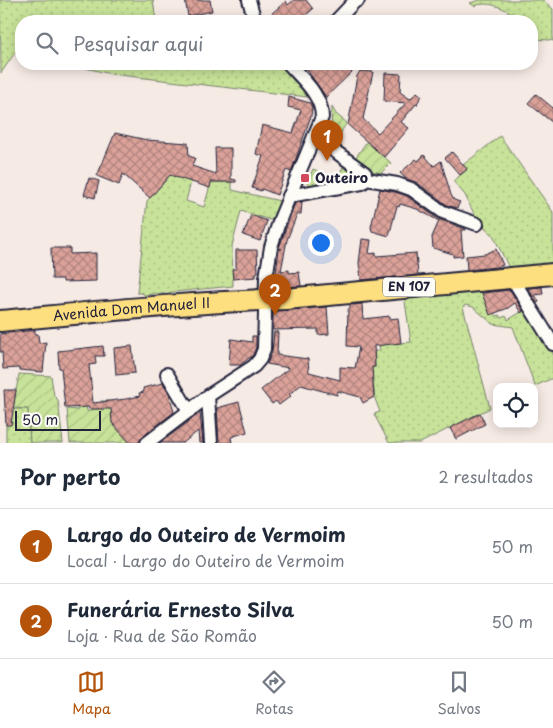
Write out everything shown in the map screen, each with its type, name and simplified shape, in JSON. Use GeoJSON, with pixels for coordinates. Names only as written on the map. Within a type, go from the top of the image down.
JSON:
{"type":"FeatureCollection","features":[{"type":"Feature","properties":{"kind":"main road","name":"EN 107"},"geometry":{"type":"LineString","coordinates":[[265,300],[553,274]]}},
{"type":"Feature","properties":{"kind":"main road","name":"Avenida Dom Manuel II"},"geometry":{"type":"LineString","coordinates":[[0,321],[167,304],[265,300]]}},
{"type":"Feature","properties":{"kind":"street"},"geometry":{"type":"LineString","coordinates":[[249,0],[253,15]]}},
{"type":"Feature","properties":{"kind":"street"},"geometry":{"type":"LineString","coordinates":[[342,15],[356,0]]}},
{"type":"Feature","properties":{"kind":"street"},"geometry":{"type":"LineString","coordinates":[[147,443],[208,396],[251,369],[260,358],[264,349],[266,278],[271,247],[289,196],[322,116],[319,100],[294,70]]}},
{"type":"Feature","properties":{"kind":"street"},"geometry":{"type":"LineString","coordinates":[[314,136],[365,173],[366,179]]}},
{"type":"Feature","properties":{"kind":"street"},"geometry":{"type":"LineString","coordinates":[[289,196],[362,183],[366,179]]}},
{"type":"Feature","properties":{"kind":"street"},"geometry":{"type":"LineString","coordinates":[[366,179],[397,184],[411,189],[443,212],[477,224]]}},
{"type":"Feature","properties":{"kind":"street"},"geometry":{"type":"LineString","coordinates":[[512,278],[553,344]]}},
{"type":"Feature","properties":{"kind":"street"},"geometry":{"type":"LineString","coordinates":[[167,374],[189,411]]}},
{"type":"Feature","properties":{"kind":"street"},"geometry":{"type":"LineString","coordinates":[[208,396],[211,443]]}},
{"type":"Feature","properties":{"kind":"green space"},"geometry":{"type":"Polygon","coordinates":[[[0,0],[153,0],[155,15],[15,15],[15,53],[1,73],[0,0]]]}},
{"type":"Feature","properties":{"kind":"green space"},"geometry":{"type":"Polygon","coordinates":[[[480,0],[543,0],[553,9],[553,41],[538,39],[538,15],[512,15],[505,9],[493,5],[480,4],[474,6],[470,3],[480,0]]]}},
{"type":"Feature","properties":{"kind":"green space"},"geometry":{"type":"Polygon","coordinates":[[[94,70],[284,70],[308,97],[111,74],[94,70]]]}},
{"type":"Feature","properties":{"kind":"green space"},"geometry":{"type":"Polygon","coordinates":[[[332,107],[336,114],[347,123],[340,136],[341,151],[332,142],[332,107]]]}},
{"type":"Feature","properties":{"kind":"green space"},"geometry":{"type":"Polygon","coordinates":[[[500,136],[553,212],[553,266],[510,270],[493,235],[477,220],[465,195],[453,181],[467,170],[463,165],[500,136]]]}},
{"type":"Feature","properties":{"kind":"green space"},"geometry":{"type":"Polygon","coordinates":[[[367,141],[391,163],[381,173],[372,171],[354,160],[367,141]]]}},
{"type":"Feature","properties":{"kind":"green space"},"geometry":{"type":"Polygon","coordinates":[[[343,167],[355,173],[353,180],[310,187],[307,183],[313,169],[336,179],[343,167]]]}},
{"type":"Feature","properties":{"kind":"green space"},"geometry":{"type":"Polygon","coordinates":[[[167,174],[191,182],[186,201],[204,207],[211,182],[232,182],[232,190],[280,201],[274,217],[270,220],[241,211],[232,246],[233,286],[144,295],[137,293],[147,201],[167,179],[167,174]]]}},
{"type":"Feature","properties":{"kind":"green space"},"geometry":{"type":"Polygon","coordinates":[[[480,288],[491,315],[495,313],[496,316],[499,315],[501,318],[506,316],[508,320],[526,309],[553,351],[553,378],[538,385],[538,383],[534,383],[513,327],[493,324],[473,307],[466,305],[463,307],[490,408],[420,443],[389,443],[374,414],[380,412],[375,399],[373,383],[369,383],[368,367],[375,367],[374,351],[380,351],[379,345],[411,342],[404,295],[480,288]]]}},
{"type":"Feature","properties":{"kind":"green space"},"geometry":{"type":"Polygon","coordinates":[[[19,374],[51,376],[54,396],[58,400],[63,443],[30,443],[28,409],[13,408],[19,374]]]}},
{"type":"Feature","properties":{"kind":"green space"},"geometry":{"type":"Polygon","coordinates":[[[77,401],[86,401],[87,411],[92,411],[92,409],[100,409],[101,401],[110,401],[116,424],[130,443],[70,443],[67,409],[78,410],[77,401]]]}},
{"type":"Feature","properties":{"kind":"green space"},"geometry":{"type":"Polygon","coordinates":[[[6,409],[28,409],[30,443],[6,443],[6,409]]]}},
{"type":"Feature","properties":{"kind":"building"},"geometry":{"type":"Polygon","coordinates":[[[185,0],[210,0],[212,11],[188,15],[185,0]]]}},
{"type":"Feature","properties":{"kind":"building"},"geometry":{"type":"Polygon","coordinates":[[[294,0],[306,0],[313,9],[306,15],[270,15],[286,1],[288,5],[294,0]]]}},
{"type":"Feature","properties":{"kind":"building"},"geometry":{"type":"Polygon","coordinates":[[[307,70],[353,71],[326,97],[307,70]]]}},
{"type":"Feature","properties":{"kind":"building"},"geometry":{"type":"Polygon","coordinates":[[[360,71],[373,72],[363,119],[378,133],[406,103],[384,101],[385,73],[401,74],[400,92],[410,99],[417,92],[422,96],[418,104],[401,122],[409,128],[384,157],[348,125],[357,76],[360,71]]]}},
{"type":"Feature","properties":{"kind":"building"},"geometry":{"type":"Polygon","coordinates":[[[536,94],[553,108],[553,123],[528,103],[536,94]]]}},
{"type":"Feature","properties":{"kind":"building"},"geometry":{"type":"Polygon","coordinates":[[[289,97],[310,103],[312,108],[311,116],[291,172],[286,170],[277,195],[262,189],[261,191],[252,188],[263,156],[256,154],[262,125],[293,133],[301,110],[288,107],[289,97]]]}},
{"type":"Feature","properties":{"kind":"building"},"geometry":{"type":"Polygon","coordinates":[[[115,133],[147,140],[188,143],[189,156],[195,158],[192,166],[216,174],[215,148],[231,148],[231,179],[236,180],[236,182],[211,182],[210,188],[170,175],[150,198],[123,174],[119,185],[97,176],[115,133]]]}},
{"type":"Feature","properties":{"kind":"building"},"geometry":{"type":"Polygon","coordinates":[[[452,152],[467,169],[460,175],[445,158],[452,152]]]}},
{"type":"Feature","properties":{"kind":"building"},"geometry":{"type":"Polygon","coordinates":[[[424,155],[434,166],[441,161],[451,195],[454,200],[460,202],[457,208],[447,205],[416,182],[406,179],[400,173],[416,159],[418,161],[424,155]]]}},
{"type":"Feature","properties":{"kind":"building"},"geometry":{"type":"Polygon","coordinates":[[[89,178],[99,181],[95,198],[84,195],[89,178]]]}},
{"type":"Feature","properties":{"kind":"building"},"geometry":{"type":"Polygon","coordinates":[[[380,189],[407,196],[438,219],[466,229],[461,230],[463,256],[453,257],[453,254],[433,248],[432,237],[439,221],[417,209],[400,204],[399,207],[397,206],[389,236],[372,231],[371,227],[380,189]]]}},
{"type":"Feature","properties":{"kind":"building"},"geometry":{"type":"Polygon","coordinates":[[[302,202],[301,214],[297,214],[287,240],[281,271],[289,270],[289,273],[299,272],[301,286],[274,288],[279,249],[282,249],[279,248],[295,203],[302,202]]]}},
{"type":"Feature","properties":{"kind":"building"},"geometry":{"type":"Polygon","coordinates":[[[251,215],[267,221],[260,241],[243,235],[251,215]]]}},
{"type":"Feature","properties":{"kind":"building"},"geometry":{"type":"Polygon","coordinates":[[[362,239],[371,240],[369,254],[376,253],[376,256],[416,253],[418,275],[361,280],[359,263],[362,239]]]}},
{"type":"Feature","properties":{"kind":"building"},"geometry":{"type":"Polygon","coordinates":[[[51,248],[70,248],[70,254],[96,253],[96,281],[63,282],[63,279],[52,279],[51,248]]]}},
{"type":"Feature","properties":{"kind":"building"},"geometry":{"type":"Polygon","coordinates":[[[496,249],[503,265],[467,270],[466,256],[485,254],[496,249]]]}},
{"type":"Feature","properties":{"kind":"building"},"geometry":{"type":"Polygon","coordinates":[[[236,250],[257,250],[258,272],[256,277],[233,279],[232,269],[236,269],[236,250]]]}},
{"type":"Feature","properties":{"kind":"building"},"geometry":{"type":"Polygon","coordinates":[[[542,287],[543,294],[535,295],[539,302],[537,303],[528,288],[542,287]]]}},
{"type":"Feature","properties":{"kind":"building"},"geometry":{"type":"Polygon","coordinates":[[[510,290],[523,311],[521,313],[515,303],[490,315],[482,293],[510,290]]]}},
{"type":"Feature","properties":{"kind":"building"},"geometry":{"type":"Polygon","coordinates":[[[362,304],[363,319],[390,316],[390,319],[398,318],[401,343],[374,346],[375,367],[372,367],[374,397],[363,403],[360,397],[338,391],[337,395],[301,385],[279,405],[276,401],[272,404],[261,390],[289,368],[267,364],[272,352],[274,332],[278,332],[277,355],[308,359],[309,372],[340,380],[340,367],[355,368],[359,347],[347,346],[348,309],[350,305],[362,304]]]}},
{"type":"Feature","properties":{"kind":"building"},"geometry":{"type":"Polygon","coordinates":[[[327,307],[329,334],[318,335],[318,329],[273,330],[273,311],[327,307]]]}},
{"type":"Feature","properties":{"kind":"building"},"geometry":{"type":"Polygon","coordinates":[[[35,330],[35,334],[38,334],[39,343],[46,342],[43,372],[19,370],[19,368],[3,369],[2,352],[0,352],[0,334],[35,330]]]}},
{"type":"Feature","properties":{"kind":"building"},"geometry":{"type":"Polygon","coordinates":[[[252,336],[256,336],[256,347],[253,355],[240,365],[229,365],[231,339],[252,342],[252,336]]]}},
{"type":"Feature","properties":{"kind":"building"},"geometry":{"type":"Polygon","coordinates":[[[103,346],[104,356],[95,356],[96,364],[89,365],[93,403],[140,396],[139,393],[144,392],[143,388],[163,383],[169,393],[174,412],[142,437],[139,443],[130,443],[112,423],[111,409],[89,409],[89,407],[65,408],[58,351],[103,346]]]}},
{"type":"Feature","properties":{"kind":"building"},"geometry":{"type":"Polygon","coordinates":[[[132,346],[135,373],[116,375],[114,348],[132,346]]]}},
{"type":"Feature","properties":{"kind":"building"},"geometry":{"type":"Polygon","coordinates":[[[4,390],[16,390],[11,425],[6,425],[4,390]]]}},
{"type":"Feature","properties":{"kind":"building"},"geometry":{"type":"Polygon","coordinates":[[[239,402],[247,432],[231,437],[232,443],[219,443],[217,408],[239,402]]]}},
{"type":"Feature","properties":{"kind":"building"},"geometry":{"type":"Polygon","coordinates":[[[200,413],[203,443],[199,443],[198,431],[183,443],[160,443],[200,413]]]}},
{"type":"Feature","properties":{"kind":"building"},"geometry":{"type":"Polygon","coordinates":[[[480,413],[485,424],[456,439],[450,428],[480,413]]]}},
{"type":"Feature","properties":{"kind":"place","name":"Largo do Outeiro de Vermoim"},"geometry":{"type":"Point","coordinates":[327,161]}},
{"type":"Feature","properties":{"kind":"place","name":"Outeiro"},"geometry":{"type":"Point","coordinates":[305,178]}},
{"type":"Feature","properties":{"kind":"place","name":"Funerária Ernesto Silva"},"geometry":{"type":"Point","coordinates":[275,315]}}]}
